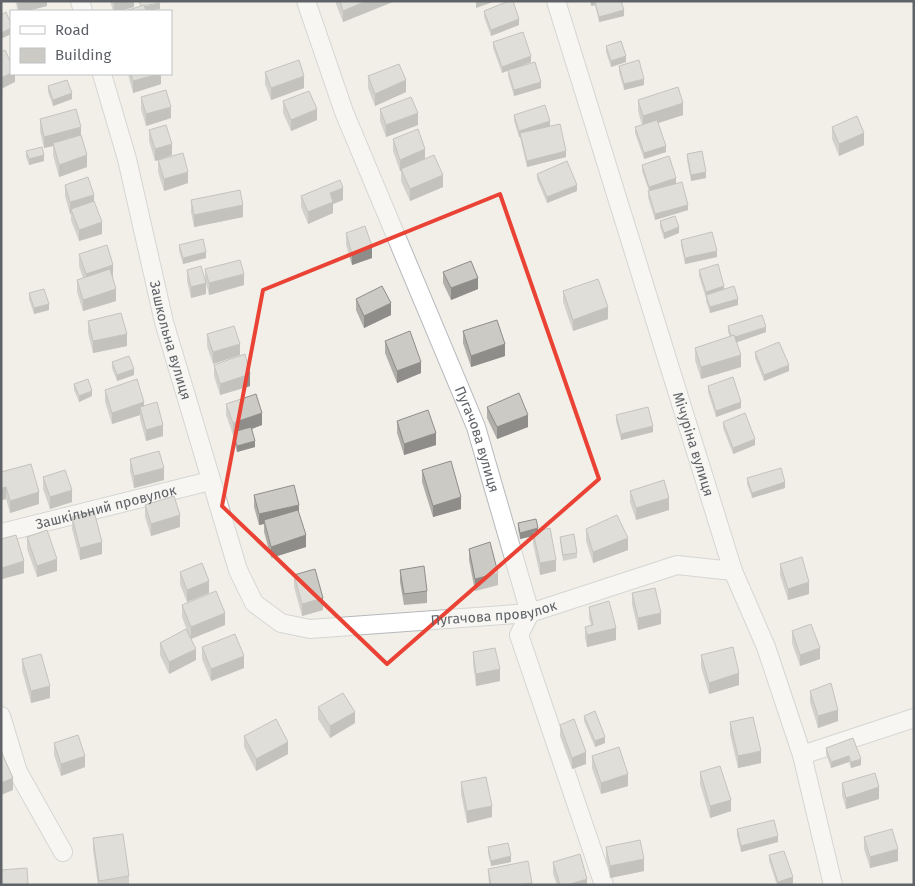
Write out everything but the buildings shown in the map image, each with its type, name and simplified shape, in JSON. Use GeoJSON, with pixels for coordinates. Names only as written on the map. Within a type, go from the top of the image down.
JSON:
{"type":"FeatureCollection","features":[{"type":"Feature","properties":{"kind":"street","name":"Пугачова вулиця"},"geometry":{"type":"LineString","coordinates":[[306,1],[344,112],[476,427],[530,613]]}},
{"type":"Feature","properties":{"kind":"street","name":"Мічуріна вулиця"},"geometry":{"type":"LineString","coordinates":[[556,1],[733,571],[766,647],[802,755],[833,885]]}},
{"type":"Feature","properties":{"kind":"street","name":"Зашкольна вулиця"},"geometry":{"type":"LineString","coordinates":[[102,75],[127,158],[164,322],[238,570],[254,602]]}},
{"type":"Feature","properties":{"kind":"street","name":"Зашкільний провулок"},"geometry":{"type":"LineString","coordinates":[[1,533],[210,481]]}},
{"type":"Feature","properties":{"kind":"street","name":"Пугачова провулок"},"geometry":{"type":"LineString","coordinates":[[254,602],[281,623],[310,629],[530,613],[677,565],[733,571]]}},
{"type":"Feature","properties":{"kind":"street"},"geometry":{"type":"LineString","coordinates":[[530,613],[519,635],[604,885]]}},
{"type":"Feature","properties":{"kind":"street"},"geometry":{"type":"LineString","coordinates":[[1,716],[18,772],[63,852]]}},
{"type":"Feature","properties":{"kind":"street"},"geometry":{"type":"LineString","coordinates":[[802,755],[914,718]]}},
{"type":"Feature","properties":{"kind":"highlighted area"},"geometry":{"type":"Polygon","coordinates":[[[500,194],[599,479],[387,664],[222,506],[263,290],[500,194]]]}}]}
